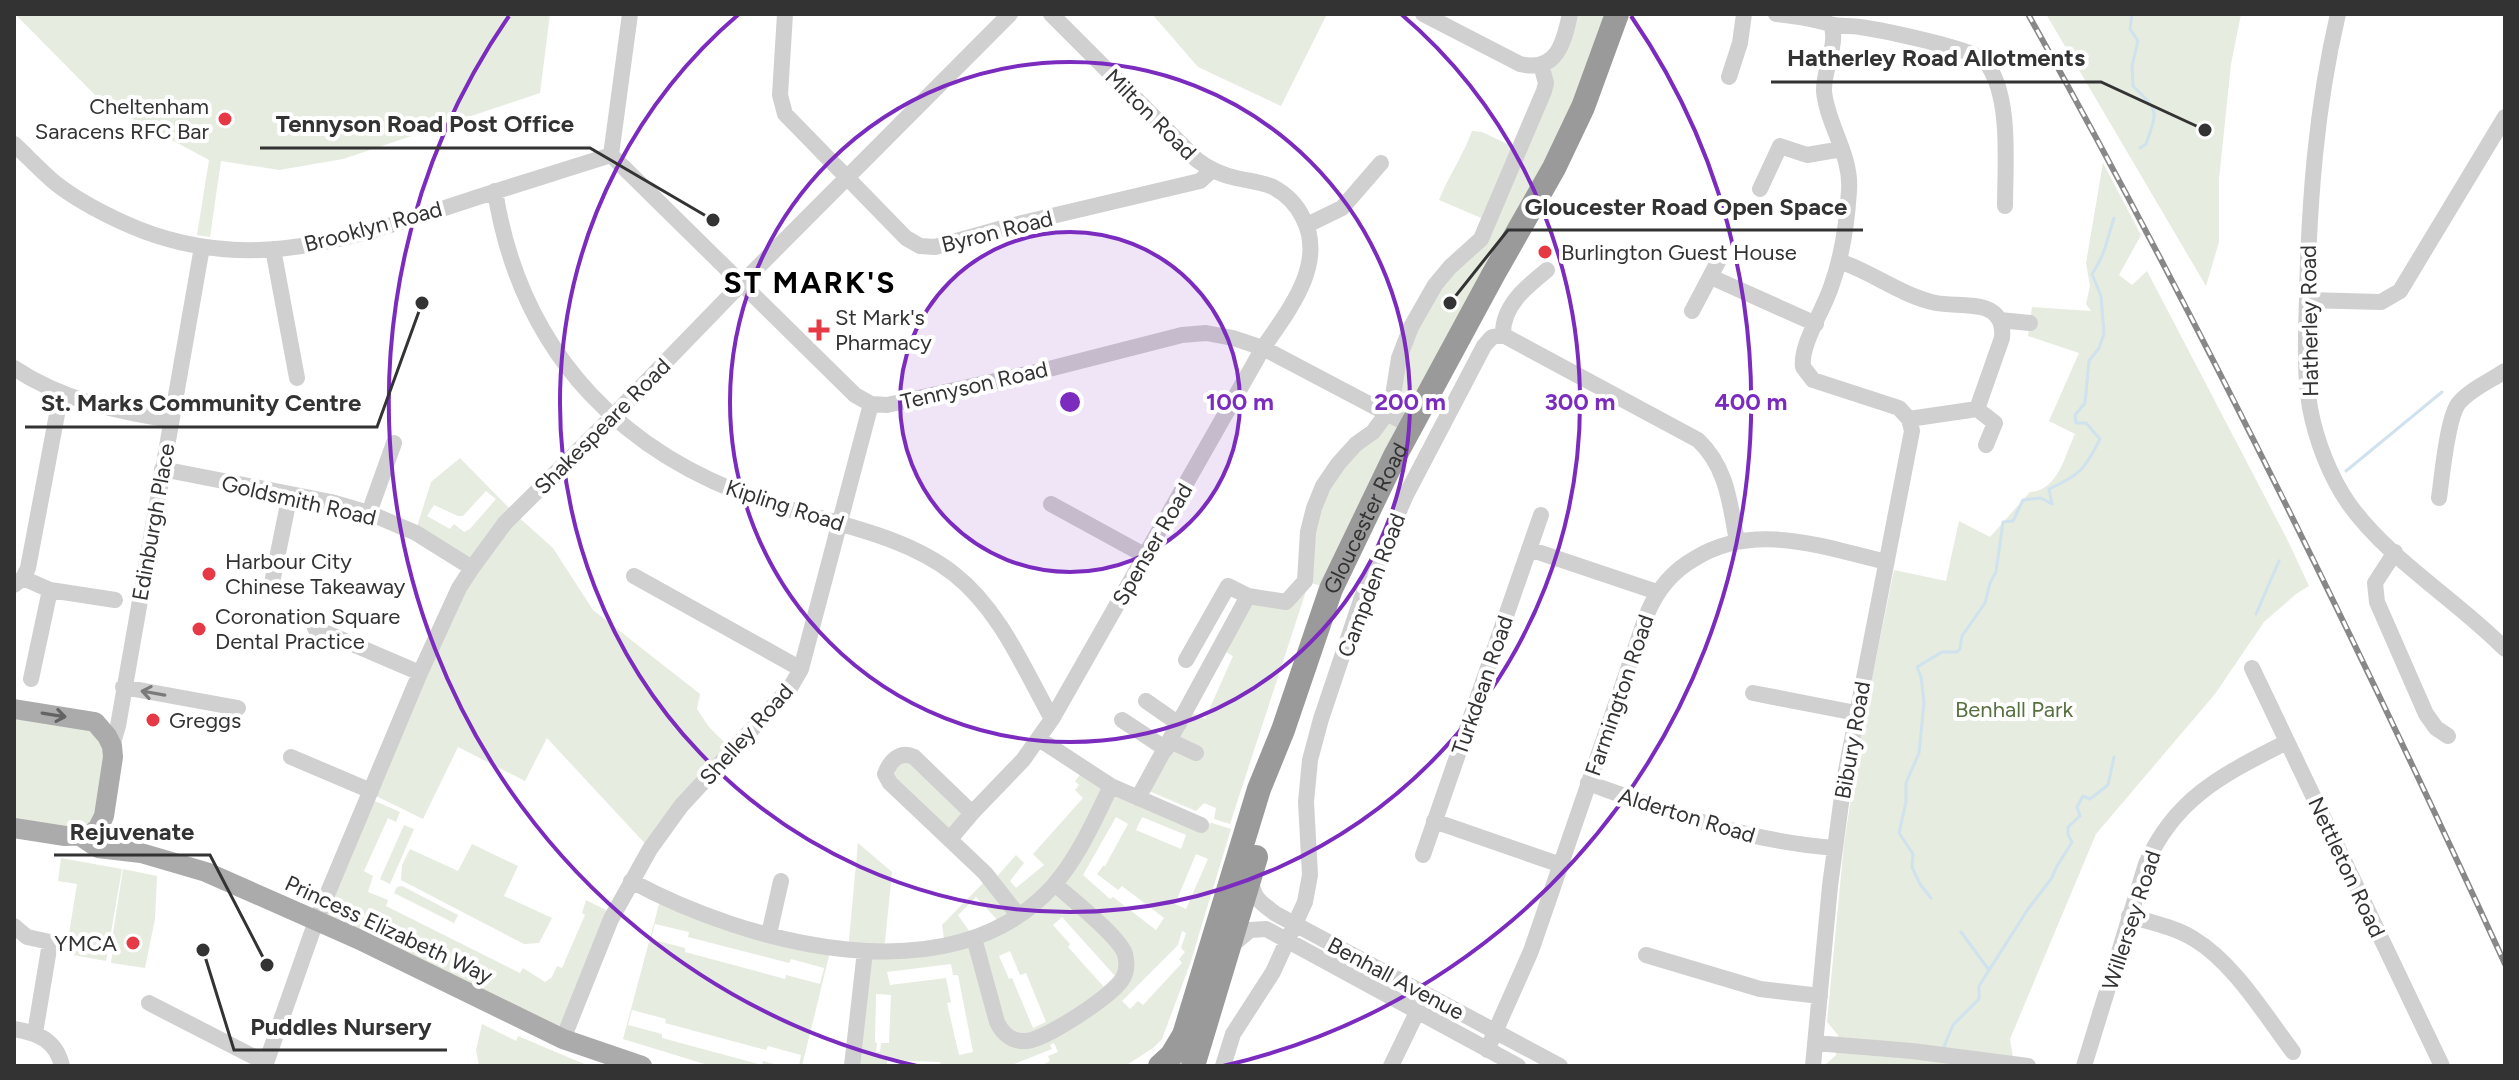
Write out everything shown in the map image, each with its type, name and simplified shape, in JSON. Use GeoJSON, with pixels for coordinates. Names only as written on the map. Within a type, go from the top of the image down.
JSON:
{"type":"FeatureCollection","features":[{"type":"Feature","properties":{"kind":"highway","name":"Gloucester Road"},"geometry":{"type":"LineString","coordinates":[[1160,1066],[1172,1055],[1184,1035],[1259,789],[1283,730],[1331,589],[1411,426],[1559,158],[1596,76],[1617,14]]}},
{"type":"Feature","properties":{"kind":"highway","name":"Gloucester Road"},"geometry":{"type":"LineString","coordinates":[[1193,1066],[1274,795],[1283,730]]}},
{"type":"Feature","properties":{"kind":"main road"},"geometry":{"type":"LineString","coordinates":[[14,709],[95,722],[112,746],[104,816],[104,832],[111,849]]}},
{"type":"Feature","properties":{"kind":"main road"},"geometry":{"type":"LineString","coordinates":[[80,836],[90,835],[104,816]]}},
{"type":"Feature","properties":{"kind":"main road","name":"Princess Elizabeth Way"},"geometry":{"type":"LineString","coordinates":[[14,828],[80,836],[98,848],[168,860],[206,872],[411,964],[563,1039],[642,1066]]}},
{"type":"Feature","properties":{"kind":"street"},"geometry":{"type":"LineString","coordinates":[[611,155],[630,14]]}},
{"type":"Feature","properties":{"kind":"street","name":"Byron Road"},"geometry":{"type":"LineString","coordinates":[[785,14],[780,95],[782,108],[793,125],[915,244],[930,248],[1200,181],[1212,170]]}},
{"type":"Feature","properties":{"kind":"street","name":"Shakespeare Road"},"geometry":{"type":"LineString","coordinates":[[266,1065],[316,921],[420,673],[459,588],[472,568],[505,523],[1010,14]]}},
{"type":"Feature","properties":{"kind":"street","name":"Milton Road"},"geometry":{"type":"LineString","coordinates":[[1051,14],[1192,156],[1212,170],[1278,190],[1292,202],[1307,225]]}},
{"type":"Feature","properties":{"kind":"street"},"geometry":{"type":"LineString","coordinates":[[1423,14],[1520,64],[1530,66],[1541,65],[1560,48],[1570,14]]}},
{"type":"Feature","properties":{"kind":"street"},"geometry":{"type":"LineString","coordinates":[[1729,77],[1740,43],[1744,14]]}},
{"type":"Feature","properties":{"kind":"street"},"geometry":{"type":"LineString","coordinates":[[1776,14],[1889,33],[1976,55],[1984,61],[2004,111],[2005,206]]}},
{"type":"Feature","properties":{"kind":"street","name":"Hatherley Road"},"geometry":{"type":"LineString","coordinates":[[2338,14],[2318,120],[2312,177],[2307,371],[2310,407],[2318,439],[2347,502],[2370,530],[2505,649]]}},
{"type":"Feature","properties":{"kind":"street"},"geometry":{"type":"LineString","coordinates":[[1831,25],[1834,38],[1825,69],[1824,88],[1848,170],[1849,188],[1839,261],[1832,286],[1802,357],[1803,367],[1813,380],[1894,405],[1909,419],[1977,409],[1995,423],[1986,445]]}},
{"type":"Feature","properties":{"kind":"street"},"geometry":{"type":"LineString","coordinates":[[1186,660],[1228,586],[1248,596],[1286,602],[1305,581],[1308,532],[1323,486],[1338,464],[1356,444],[1373,432],[1387,413],[1392,402],[1399,358],[1420,310],[1443,276],[1481,239],[1544,91],[1546,83],[1541,65]]}},
{"type":"Feature","properties":{"kind":"street"},"geometry":{"type":"LineString","coordinates":[[2307,300],[2381,302],[2400,291],[2505,117]]}},
{"type":"Feature","properties":{"kind":"street","name":"Brooklyn Road"},"geometry":{"type":"LineString","coordinates":[[14,144],[55,182],[107,216],[147,233],[236,252],[322,243],[370,232],[611,155]]}},
{"type":"Feature","properties":{"kind":"street"},"geometry":{"type":"LineString","coordinates":[[1760,189],[1780,146],[1807,155],[1842,149]]}},
{"type":"Feature","properties":{"kind":"street","name":"Tennyson Road"},"geometry":{"type":"LineString","coordinates":[[611,155],[855,395],[871,404],[887,405],[1193,333],[1233,338],[1263,348],[1411,426]]}},
{"type":"Feature","properties":{"kind":"street"},"geometry":{"type":"LineString","coordinates":[[1263,348],[1307,272],[1311,253],[1307,225],[1342,208],[1381,163]]}},
{"type":"Feature","properties":{"kind":"street","name":"Kipling Road"},"geometry":{"type":"LineString","coordinates":[[495,191],[510,257],[536,319],[563,361],[612,417],[656,450],[730,489],[840,523],[925,555],[967,584],[997,621],[1052,719]]}},
{"type":"Feature","properties":{"kind":"street","name":"Edinburgh Place"},"geometry":{"type":"LineString","coordinates":[[112,746],[202,247]]}},
{"type":"Feature","properties":{"kind":"street"},"geometry":{"type":"LineString","coordinates":[[273,249],[297,378]]}},
{"type":"Feature","properties":{"kind":"street"},"geometry":{"type":"LineString","coordinates":[[1692,311],[1721,256]]}},
{"type":"Feature","properties":{"kind":"street"},"geometry":{"type":"LineString","coordinates":[[1839,261],[1925,301],[1988,309],[2000,320],[2030,323]]}},
{"type":"Feature","properties":{"kind":"street","name":"Campden Road"},"geometry":{"type":"LineString","coordinates":[[1223,1066],[1233,1034],[1260,996],[1305,902],[1310,875],[1306,802],[1310,760],[1361,600],[1405,497],[1484,346],[1492,337],[1503,335],[1504,315],[1521,293],[1547,270]]}},
{"type":"Feature","properties":{"kind":"street"},"geometry":{"type":"LineString","coordinates":[[1711,277],[1816,324]]}},
{"type":"Feature","properties":{"kind":"street"},"geometry":{"type":"LineString","coordinates":[[1977,409],[2002,338],[2000,320]]}},
{"type":"Feature","properties":{"kind":"street"},"geometry":{"type":"LineString","coordinates":[[1503,335],[1698,440],[1711,454],[1723,477],[1737,541]]}},
{"type":"Feature","properties":{"kind":"street","name":"Spenser Road"},"geometry":{"type":"LineString","coordinates":[[950,839],[1039,739],[1052,719],[1263,348]]}},
{"type":"Feature","properties":{"kind":"street"},"geometry":{"type":"LineString","coordinates":[[14,368],[61,393],[97,406],[171,420]]}},
{"type":"Feature","properties":{"kind":"street"},"geometry":{"type":"LineString","coordinates":[[2439,498],[2451,422],[2457,405],[2505,371]]}},
{"type":"Feature","properties":{"kind":"street"},"geometry":{"type":"LineString","coordinates":[[61,393],[28,568],[19,582],[115,600]]}},
{"type":"Feature","properties":{"kind":"street","name":"Shelley Road"},"geometry":{"type":"LineString","coordinates":[[563,1039],[611,919],[631,881],[681,806],[790,688],[801,669],[871,404]]}},
{"type":"Feature","properties":{"kind":"street","name":"Bibury Road"},"geometry":{"type":"LineString","coordinates":[[1813,1066],[1835,848],[1856,713],[1911,435],[1909,419]]}},
{"type":"Feature","properties":{"kind":"street"},"geometry":{"type":"LineString","coordinates":[[369,513],[394,443]]}},
{"type":"Feature","properties":{"kind":"street","name":"Goldsmith Road"},"geometry":{"type":"LineString","coordinates":[[162,469],[369,513],[430,540],[472,568]]}},
{"type":"Feature","properties":{"kind":"street"},"geometry":{"type":"LineString","coordinates":[[273,578],[290,494]]}},
{"type":"Feature","properties":{"kind":"street"},"geometry":{"type":"LineString","coordinates":[[1051,504],[1146,556]]}},
{"type":"Feature","properties":{"kind":"street","name":"Turkdean Road"},"geometry":{"type":"LineString","coordinates":[[1423,855],[1541,515]]}},
{"type":"Feature","properties":{"kind":"street","name":"Farmington Road"},"geometry":{"type":"LineString","coordinates":[[1487,1050],[1531,951],[1657,592],[1686,563],[1737,541],[1780,539],[1886,562]]}},
{"type":"Feature","properties":{"kind":"street"},"geometry":{"type":"LineString","coordinates":[[1529,549],[1657,592]]}},
{"type":"Feature","properties":{"kind":"street"},"geometry":{"type":"LineString","coordinates":[[2395,552],[2375,583],[2377,602],[2426,714],[2436,728],[2448,736]]}},
{"type":"Feature","properties":{"kind":"street"},"geometry":{"type":"LineString","coordinates":[[634,576],[801,669]]}},
{"type":"Feature","properties":{"kind":"street"},"geometry":{"type":"LineString","coordinates":[[1305,581],[1331,589]]}},
{"type":"Feature","properties":{"kind":"street"},"geometry":{"type":"LineString","coordinates":[[31,679],[50,590]]}},
{"type":"Feature","properties":{"kind":"street"},"geometry":{"type":"LineString","coordinates":[[1138,798],[1248,596]]}},
{"type":"Feature","properties":{"kind":"street"},"geometry":{"type":"LineString","coordinates":[[315,628],[420,673]]}},
{"type":"Feature","properties":{"kind":"street","name":"Nettleton Road"},"geometry":{"type":"LineString","coordinates":[[2252,668],[2442,1066]]}},
{"type":"Feature","properties":{"kind":"street"},"geometry":{"type":"LineString","coordinates":[[1753,693],[1856,713]]}},
{"type":"Feature","properties":{"kind":"street"},"geometry":{"type":"LineString","coordinates":[[95,722],[109,716],[122,695],[238,708]]}},
{"type":"Feature","properties":{"kind":"street"},"geometry":{"type":"LineString","coordinates":[[1146,701],[1179,724]]}},
{"type":"Feature","properties":{"kind":"street"},"geometry":{"type":"LineString","coordinates":[[1122,720],[1168,745],[1196,753]]}},
{"type":"Feature","properties":{"kind":"street"},"geometry":{"type":"LineString","coordinates":[[1039,739],[1111,786],[1201,825]]}},
{"type":"Feature","properties":{"kind":"street","name":"Willersey Road"},"geometry":{"type":"LineString","coordinates":[[2084,1066],[2150,853],[2162,833],[2179,811],[2217,779],[2287,742]]}},
{"type":"Feature","properties":{"kind":"street"},"geometry":{"type":"LineString","coordinates":[[972,813],[914,757],[899,755],[888,767],[885,774],[890,783],[989,877],[1018,915]]}},
{"type":"Feature","properties":{"kind":"street"},"geometry":{"type":"LineString","coordinates":[[291,757],[371,791]]}},
{"type":"Feature","properties":{"kind":"street","name":"Alderton Road"},"geometry":{"type":"LineString","coordinates":[[1588,783],[1723,830],[1777,842],[1835,848]]}},
{"type":"Feature","properties":{"kind":"street"},"geometry":{"type":"LineString","coordinates":[[631,881],[695,912],[769,934],[831,948],[917,952],[974,938],[995,929],[1018,915],[1055,884],[1072,860],[1111,786]]}},
{"type":"Feature","properties":{"kind":"street"},"geometry":{"type":"LineString","coordinates":[[1434,821],[1561,865]]}},
{"type":"Feature","properties":{"kind":"street","name":"Benhall Avenue"},"geometry":{"type":"LineString","coordinates":[[1251,875],[1251,891],[1260,902],[1295,925],[1426,993],[1550,1064]]}},
{"type":"Feature","properties":{"kind":"street"},"geometry":{"type":"LineString","coordinates":[[769,934],[781,881]]}},
{"type":"Feature","properties":{"kind":"street"},"geometry":{"type":"LineString","coordinates":[[974,938],[997,1022],[1011,1038],[1027,1041],[1044,1035],[1091,1006],[1121,981],[1126,971],[1126,958],[1117,942],[1055,884]]}},
{"type":"Feature","properties":{"kind":"street"},"geometry":{"type":"LineString","coordinates":[[2129,916],[2179,931],[2211,950],[2230,969],[2293,1052]]}},
{"type":"Feature","properties":{"kind":"street"},"geometry":{"type":"LineString","coordinates":[[14,926],[27,937],[54,944],[35,1033]]}},
{"type":"Feature","properties":{"kind":"street","name":"Benhall Avenue"},"geometry":{"type":"LineString","coordinates":[[1229,949],[1250,930],[1266,929],[1518,1066]]}},
{"type":"Feature","properties":{"kind":"street"},"geometry":{"type":"LineString","coordinates":[[852,1066],[865,951]]}},
{"type":"Feature","properties":{"kind":"street"},"geometry":{"type":"LineString","coordinates":[[1646,955],[1760,989],[1820,996]]}},
{"type":"Feature","properties":{"kind":"street"},"geometry":{"type":"LineString","coordinates":[[1391,1066],[1426,993]]}},
{"type":"Feature","properties":{"kind":"street"},"geometry":{"type":"LineString","coordinates":[[149,1003],[266,1065]]}},
{"type":"Feature","properties":{"kind":"street"},"geometry":{"type":"LineString","coordinates":[[14,1029],[35,1033],[53,1046],[62,1066]]}},
{"type":"Feature","properties":{"kind":"street"},"geometry":{"type":"LineString","coordinates":[[1815,1043],[2028,1066]]}},
{"type":"Feature","properties":{"kind":"green space"},"geometry":{"type":"Polygon","coordinates":[[[15,14],[550,14],[540,93],[343,159],[279,170],[221,161],[210,237],[197,235],[209,160],[103,103],[15,14]]]}},
{"type":"Feature","properties":{"kind":"green space"},"geometry":{"type":"Polygon","coordinates":[[[1152,14],[1327,14],[1281,106],[1198,67],[1152,14]]]}},
{"type":"Feature","properties":{"kind":"green space"},"geometry":{"type":"Polygon","coordinates":[[[1570,14],[1617,14],[1607,44],[1331,589],[1305,581],[1318,497],[1373,432],[1403,345],[1486,220],[1439,200],[1443,191],[1472,131],[1482,132],[1520,150],[1546,62],[1570,14]]]}},
{"type":"Feature","properties":{"kind":"green space"},"geometry":{"type":"Polygon","coordinates":[[[2046,14],[2241,14],[2231,64],[2219,179],[2219,242],[2206,286],[2046,14]]]}},
{"type":"Feature","properties":{"kind":"green space","name":"Benhall Park"},"geometry":{"type":"Polygon","coordinates":[[[2103,163],[2141,235],[2119,275],[2132,285],[2147,271],[2309,586],[2264,622],[2215,694],[2096,834],[2010,1039],[2014,1063],[2028,1066],[1824,1066],[1836,1055],[1838,1035],[1827,1022],[1844,844],[1862,727],[1894,570],[1946,581],[1959,521],[1990,537],[2030,492],[2047,485],[2059,470],[2075,434],[2049,421],[2079,353],[2028,336],[2032,307],[2091,311],[2086,304],[2090,286],[2086,263],[2103,163]]]}},
{"type":"Feature","properties":{"kind":"green space"},"geometry":{"type":"Polygon","coordinates":[[[460,458],[553,548],[593,610],[700,694],[697,709],[709,727],[732,750],[650,849],[547,738],[525,781],[458,747],[423,819],[370,793],[472,569],[415,533],[431,482],[460,458]],[[486,491],[463,516],[434,505],[427,516],[450,529],[454,524],[464,532],[496,499],[486,491]]]}},
{"type":"Feature","properties":{"kind":"green space"},"geometry":{"type":"Polygon","coordinates":[[[1307,588],[1230,824],[1214,819],[1216,808],[1204,803],[1196,811],[1149,791],[1192,713],[1205,719],[1233,656],[1224,651],[1249,603],[1282,608],[1307,588]]]}},
{"type":"Feature","properties":{"kind":"green space"},"geometry":{"type":"Polygon","coordinates":[[[14,715],[88,728],[105,746],[97,806],[88,825],[80,831],[14,822],[14,715]]]}},
{"type":"Feature","properties":{"kind":"green space"},"geometry":{"type":"Polygon","coordinates":[[[899,755],[972,813],[950,839],[886,770],[899,755]]]}},
{"type":"Feature","properties":{"kind":"green space"},"geometry":{"type":"Polygon","coordinates":[[[1084,770],[1201,825],[1212,823],[1231,829],[1190,964],[1162,1039],[1125,1066],[1041,1066],[1050,1061],[1048,1056],[1058,1052],[1054,1043],[1050,1045],[1052,1049],[1009,1066],[941,1066],[940,1062],[887,1060],[887,1066],[859,1066],[865,952],[848,950],[858,843],[892,872],[884,952],[945,946],[942,925],[989,877],[993,881],[1016,855],[1024,863],[1010,881],[1016,888],[1044,865],[1033,854],[1083,798],[1075,790],[1079,785],[1075,781],[1084,770]],[[1116,817],[1083,875],[1110,899],[1113,897],[1156,930],[1164,918],[1122,886],[1118,890],[1097,874],[1105,866],[1128,824],[1116,817]],[[1142,817],[1136,830],[1181,849],[1186,835],[1142,817]],[[1196,854],[1175,904],[1186,909],[1208,859],[1196,854]],[[976,897],[958,915],[974,938],[1002,925],[976,897]],[[1062,917],[1053,925],[1070,944],[1068,947],[1104,987],[1115,976],[1062,917]],[[1182,931],[1178,945],[1122,1001],[1130,1009],[1138,1001],[1143,1005],[1182,963],[1179,959],[1185,952],[1181,948],[1186,933],[1182,931]],[[1010,951],[999,956],[1009,979],[1012,978],[1033,1028],[1046,1022],[1026,973],[1020,975],[1010,951]],[[951,964],[887,972],[890,985],[946,978],[951,1002],[947,1003],[959,1055],[973,1052],[958,975],[953,975],[951,964]],[[876,994],[876,1052],[880,1052],[881,1043],[889,1043],[891,995],[876,994]]]}},
{"type":"Feature","properties":{"kind":"green space"},"geometry":{"type":"Polygon","coordinates":[[[368,798],[400,812],[396,822],[388,818],[364,871],[373,876],[368,892],[388,900],[386,906],[520,973],[523,968],[545,982],[552,977],[557,966],[562,968],[585,915],[582,913],[586,900],[614,914],[563,1039],[316,921],[368,798]]]}},
{"type":"Feature","properties":{"kind":"green space"},"geometry":{"type":"Polygon","coordinates":[[[404,825],[414,829],[390,884],[380,879],[404,825]]]}},
{"type":"Feature","properties":{"kind":"green space"},"geometry":{"type":"Polygon","coordinates":[[[472,844],[518,866],[504,896],[552,918],[539,943],[524,944],[401,880],[402,865],[410,849],[458,871],[472,844]]]}},
{"type":"Feature","properties":{"kind":"green space"},"geometry":{"type":"Polygon","coordinates":[[[61,858],[122,869],[106,961],[73,955],[75,941],[68,940],[77,884],[58,881],[61,858]]]}},
{"type":"Feature","properties":{"kind":"green space"},"geometry":{"type":"Polygon","coordinates":[[[123,869],[157,876],[155,919],[145,968],[111,963],[123,869]]]}},
{"type":"Feature","properties":{"kind":"green space"},"geometry":{"type":"Polygon","coordinates":[[[402,886],[458,915],[454,923],[394,893],[397,887],[402,886]]]}},
{"type":"Feature","properties":{"kind":"green space"},"geometry":{"type":"Polygon","coordinates":[[[661,897],[831,948],[802,1066],[799,1066],[801,1055],[768,1046],[766,1050],[665,1023],[666,1019],[632,1010],[628,1025],[662,1034],[662,1038],[762,1065],[763,1061],[782,1066],[711,1066],[623,1039],[661,897]],[[655,924],[651,939],[685,948],[685,952],[785,979],[786,975],[820,984],[824,968],[791,959],[789,963],[688,937],[689,932],[655,924]]]}},
{"type":"Feature","properties":{"kind":"green space"},"geometry":{"type":"Polygon","coordinates":[[[482,1024],[516,1041],[518,1036],[589,1066],[479,1066],[476,1050],[482,1024]]]}},
{"type":"Feature","properties":{"kind":"waterway"},"geometry":{"type":"LineString","coordinates":[[2132,14],[2130,29],[2138,41],[2132,66],[2133,86],[2154,112],[2146,144],[2140,148]]}},
{"type":"Feature","properties":{"kind":"waterway"},"geometry":{"type":"LineString","coordinates":[[1931,898],[1920,884],[1912,867],[1913,854],[1899,833],[1906,802],[1906,783],[1919,753],[1924,702],[1917,667],[1942,652],[1957,652],[1960,649],[1962,636],[1985,603],[1996,572],[2003,522],[2013,521],[2023,500],[2041,498],[2052,504],[2049,489],[2080,470],[2100,439],[2086,423],[2076,423],[2075,415],[2085,403],[2089,361],[2099,348],[2104,334],[2101,296],[2092,274],[2103,253],[2114,218]]}},
{"type":"Feature","properties":{"kind":"waterway"},"geometry":{"type":"LineString","coordinates":[[2346,471],[2442,392]]}},
{"type":"Feature","properties":{"kind":"waterway"},"geometry":{"type":"LineString","coordinates":[[2256,614],[2279,561]]}},
{"type":"Feature","properties":{"kind":"waterway"},"geometry":{"type":"LineString","coordinates":[[1943,1049],[1953,1025],[1979,999],[1979,986],[2051,879],[2072,842],[2068,827],[2080,816],[2077,807],[2083,796],[2090,799],[2108,785],[2114,757]]}},
{"type":"Feature","properties":{"kind":"waterway"},"geometry":{"type":"LineString","coordinates":[[1961,932],[1989,970]]}},
{"type":"Feature","properties":{"kind":"railway"},"geometry":{"type":"LineString","coordinates":[[2028,14],[2155,248],[2276,484],[2505,964]]}},
{"type":"Feature","properties":{"kind":"place","name":"Cheltenham Saracens RFC Bar"},"geometry":{"type":"Point","coordinates":[225,119]}},
{"type":"Feature","properties":{"kind":"place","name":"Hatherley Road Allotments"},"geometry":{"type":"Point","coordinates":[2205,130]}},
{"type":"Feature","properties":{"kind":"place","name":"Tennyson Road Post Office"},"geometry":{"type":"Point","coordinates":[713,220]}},
{"type":"Feature","properties":{"kind":"place","name":"Burlington Guest House"},"geometry":{"type":"Point","coordinates":[1545,252]}},
{"type":"Feature","properties":{"kind":"place","name":"St. Marks Community Centre"},"geometry":{"type":"Point","coordinates":[422,303]}},
{"type":"Feature","properties":{"kind":"place","name":"Gloucester Road Open Space"},"geometry":{"type":"Point","coordinates":[1450,303]}},
{"type":"Feature","properties":{"kind":"place","name":"St Mark's Pharmacy"},"geometry":{"type":"Point","coordinates":[819,330]}},
{"type":"Feature","properties":{"kind":"place","name":"Harbour City Chinese Takeaway"},"geometry":{"type":"Point","coordinates":[209,574]}},
{"type":"Feature","properties":{"kind":"place","name":"Coronation Square Dental Practice"},"geometry":{"type":"Point","coordinates":[199,629]}},
{"type":"Feature","properties":{"kind":"place","name":"Greggs"},"geometry":{"type":"Point","coordinates":[153,720]}},
{"type":"Feature","properties":{"kind":"place","name":"YMCA"},"geometry":{"type":"Point","coordinates":[133,943]}},
{"type":"Feature","properties":{"kind":"place","name":"Puddles Nursery"},"geometry":{"type":"Point","coordinates":[203,950]}},
{"type":"Feature","properties":{"kind":"place","name":"Rejuvenate"},"geometry":{"type":"Point","coordinates":[267,965]}},
{"type":"Feature","properties":{"kind":"district","name":"ST MARK'S"},"geometry":{"type":"Point","coordinates":[810,283]}}]}
